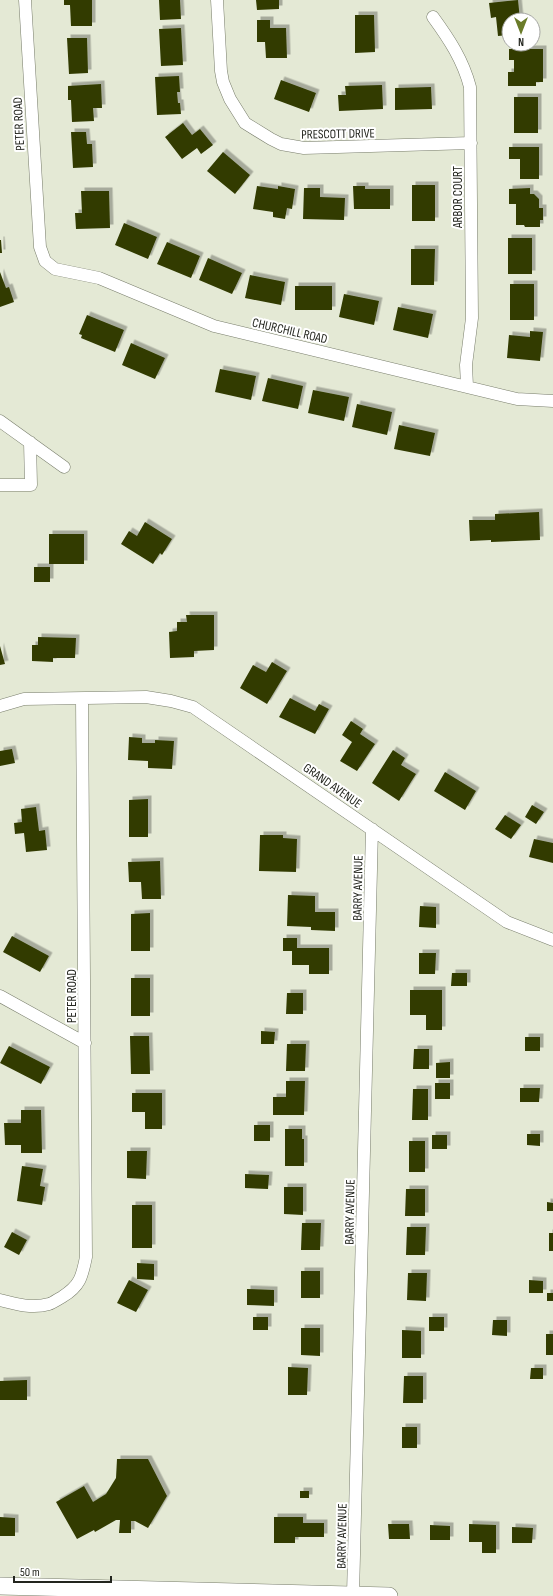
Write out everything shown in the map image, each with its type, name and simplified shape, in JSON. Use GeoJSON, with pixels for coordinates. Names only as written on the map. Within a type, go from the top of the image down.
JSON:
{"type":"FeatureCollection","features":[{"type":"Feature","properties":{"kind":"main road"},"geometry":{"type":"LineString","coordinates":[[0,1586],[226,1594],[389,1596]]}},
{"type":"Feature","properties":{"kind":"street","name":"PETER ROAD"},"geometry":{"type":"LineString","coordinates":[[25,0],[40,247]]}},
{"type":"Feature","properties":{"kind":"street","name":"PRESCOTT DRIVE"},"geometry":{"type":"LineString","coordinates":[[217,0],[221,71],[226,90],[246,123],[271,139],[287,145],[304,148],[471,143]]}},
{"type":"Feature","properties":{"kind":"street","name":"ARBOR COURT"},"geometry":{"type":"LineString","coordinates":[[433,17],[451,42],[466,72],[470,97],[472,318],[466,365],[466,386]]}},
{"type":"Feature","properties":{"kind":"street","name":"CHURCHILL ROAD"},"geometry":{"type":"LineString","coordinates":[[40,247],[45,261],[55,269],[99,278],[214,326],[517,399],[553,401]]}},
{"type":"Feature","properties":{"kind":"street"},"geometry":{"type":"LineString","coordinates":[[0,421],[64,467]]}},
{"type":"Feature","properties":{"kind":"street"},"geometry":{"type":"LineString","coordinates":[[0,485],[31,485],[30,442]]}},
{"type":"Feature","properties":{"kind":"street","name":"GRAND AVENUE"},"geometry":{"type":"LineString","coordinates":[[0,706],[24,699],[146,697],[171,701],[193,707],[507,922],[553,940]]}},
{"type":"Feature","properties":{"kind":"street","name":"PETER ROAD"},"geometry":{"type":"LineString","coordinates":[[0,1300],[17,1304],[39,1306],[49,1304],[74,1290],[83,1273],[86,1257],[82,698]]}},
{"type":"Feature","properties":{"kind":"street","name":"BARRY AVENUE"},"geometry":{"type":"LineString","coordinates":[[353,1595],[372,829]]}},
{"type":"Feature","properties":{"kind":"street"},"geometry":{"type":"LineString","coordinates":[[0,996],[85,1043]]}},
{"type":"Feature","properties":{"kind":"building"},"geometry":{"type":"Polygon","coordinates":[[[64,0],[92,0],[92,26],[71,26],[70,5],[64,5],[64,0]]]}},
{"type":"Feature","properties":{"kind":"building"},"geometry":{"type":"Polygon","coordinates":[[[159,0],[180,0],[181,19],[160,20],[159,0]]]}},
{"type":"Feature","properties":{"kind":"building"},"geometry":{"type":"Polygon","coordinates":[[[256,0],[279,0],[279,9],[257,10],[256,0]]]}},
{"type":"Feature","properties":{"kind":"building"},"geometry":{"type":"Polygon","coordinates":[[[518,0],[519,12],[501,12],[501,36],[498,36],[496,17],[491,18],[489,3],[518,0]]]}},
{"type":"Feature","properties":{"kind":"building"},"geometry":{"type":"Polygon","coordinates":[[[355,15],[374,15],[375,52],[355,53],[355,15]]]}},
{"type":"Feature","properties":{"kind":"building"},"geometry":{"type":"Polygon","coordinates":[[[257,20],[270,20],[270,28],[286,28],[287,58],[266,58],[265,42],[257,42],[257,20]]]}},
{"type":"Feature","properties":{"kind":"building"},"geometry":{"type":"Polygon","coordinates":[[[181,28],[183,65],[161,66],[159,29],[181,28]]]}},
{"type":"Feature","properties":{"kind":"building"},"geometry":{"type":"Polygon","coordinates":[[[67,38],[87,38],[88,73],[69,74],[67,38]]]}},
{"type":"Feature","properties":{"kind":"building"},"geometry":{"type":"Polygon","coordinates":[[[541,49],[543,49],[543,82],[536,82],[536,86],[508,86],[508,72],[514,72],[514,60],[509,60],[509,52],[541,52],[541,49]]]}},
{"type":"Feature","properties":{"kind":"building"},"geometry":{"type":"Polygon","coordinates":[[[179,76],[180,92],[177,92],[181,114],[157,115],[155,77],[179,76]]]}},
{"type":"Feature","properties":{"kind":"building"},"geometry":{"type":"Polygon","coordinates":[[[281,80],[316,93],[309,112],[274,99],[281,80]]]}},
{"type":"Feature","properties":{"kind":"building"},"geometry":{"type":"Polygon","coordinates":[[[101,84],[102,108],[93,108],[94,121],[72,122],[71,100],[68,100],[68,86],[101,84]]]}},
{"type":"Feature","properties":{"kind":"building"},"geometry":{"type":"Polygon","coordinates":[[[382,85],[383,109],[339,111],[338,95],[346,95],[345,86],[382,85]]]}},
{"type":"Feature","properties":{"kind":"building"},"geometry":{"type":"Polygon","coordinates":[[[431,87],[432,109],[395,110],[395,88],[431,87]]]}},
{"type":"Feature","properties":{"kind":"building"},"geometry":{"type":"Polygon","coordinates":[[[514,97],[538,97],[538,133],[514,133],[514,97]]]}},
{"type":"Feature","properties":{"kind":"building"},"geometry":{"type":"Polygon","coordinates":[[[183,123],[192,135],[200,129],[213,145],[201,154],[197,148],[182,159],[165,137],[183,123]]]}},
{"type":"Feature","properties":{"kind":"building"},"geometry":{"type":"Polygon","coordinates":[[[71,132],[86,132],[87,144],[92,144],[93,167],[73,168],[71,132]]]}},
{"type":"Feature","properties":{"kind":"building"},"geometry":{"type":"Polygon","coordinates":[[[509,147],[539,147],[539,179],[520,179],[520,159],[509,159],[509,147]]]}},
{"type":"Feature","properties":{"kind":"building"},"geometry":{"type":"Polygon","coordinates":[[[223,152],[250,175],[235,194],[207,171],[223,152]]]}},
{"type":"Feature","properties":{"kind":"building"},"geometry":{"type":"Polygon","coordinates":[[[412,185],[435,185],[435,221],[412,221],[412,185]]]}},
{"type":"Feature","properties":{"kind":"building"},"geometry":{"type":"Polygon","coordinates":[[[257,186],[278,189],[278,186],[295,189],[292,209],[287,208],[285,219],[273,217],[273,212],[253,209],[257,186]]]}},
{"type":"Feature","properties":{"kind":"building"},"geometry":{"type":"Polygon","coordinates":[[[353,186],[365,186],[365,189],[390,189],[390,209],[354,209],[353,186]]]}},
{"type":"Feature","properties":{"kind":"building"},"geometry":{"type":"Polygon","coordinates":[[[304,188],[320,188],[320,197],[345,198],[344,220],[303,219],[304,188]]]}},
{"type":"Feature","properties":{"kind":"building"},"geometry":{"type":"Polygon","coordinates":[[[530,188],[530,194],[534,194],[539,199],[539,208],[543,208],[543,220],[540,220],[540,227],[525,227],[524,225],[516,225],[516,204],[509,204],[509,189],[530,188]]]}},
{"type":"Feature","properties":{"kind":"building"},"geometry":{"type":"Polygon","coordinates":[[[81,191],[109,191],[110,228],[76,229],[75,213],[82,213],[81,191]]]}},
{"type":"Feature","properties":{"kind":"building"},"geometry":{"type":"Polygon","coordinates":[[[124,223],[157,237],[148,259],[115,245],[124,223]]]}},
{"type":"Feature","properties":{"kind":"building"},"geometry":{"type":"Polygon","coordinates":[[[508,238],[532,238],[532,274],[508,274],[508,238]]]}},
{"type":"Feature","properties":{"kind":"building"},"geometry":{"type":"Polygon","coordinates":[[[1,240],[2,253],[0,253],[1,240]]]}},
{"type":"Feature","properties":{"kind":"building"},"geometry":{"type":"Polygon","coordinates":[[[167,242],[200,256],[191,278],[157,264],[167,242]]]}},
{"type":"Feature","properties":{"kind":"building"},"geometry":{"type":"Polygon","coordinates":[[[411,249],[435,249],[434,285],[411,285],[411,249]]]}},
{"type":"Feature","properties":{"kind":"building"},"geometry":{"type":"Polygon","coordinates":[[[208,258],[242,273],[232,294],[199,280],[208,258]]]}},
{"type":"Feature","properties":{"kind":"building"},"geometry":{"type":"Polygon","coordinates":[[[0,272],[6,288],[9,287],[14,302],[0,307],[0,272]]]}},
{"type":"Feature","properties":{"kind":"building"},"geometry":{"type":"Polygon","coordinates":[[[250,275],[285,282],[281,305],[245,298],[250,275]]]}},
{"type":"Feature","properties":{"kind":"building"},"geometry":{"type":"Polygon","coordinates":[[[510,284],[534,284],[534,320],[510,320],[510,284]]]}},
{"type":"Feature","properties":{"kind":"building"},"geometry":{"type":"Polygon","coordinates":[[[295,286],[332,286],[332,310],[295,310],[295,286]]]}},
{"type":"Feature","properties":{"kind":"building"},"geometry":{"type":"Polygon","coordinates":[[[344,294],[379,301],[374,325],[339,317],[344,294]]]}},
{"type":"Feature","properties":{"kind":"building"},"geometry":{"type":"Polygon","coordinates":[[[398,307],[433,314],[428,338],[393,330],[398,307]]]}},
{"type":"Feature","properties":{"kind":"building"},"geometry":{"type":"Polygon","coordinates":[[[87,315],[124,330],[115,352],[81,338],[82,335],[79,334],[87,315]]]}},
{"type":"Feature","properties":{"kind":"building"},"geometry":{"type":"Polygon","coordinates":[[[530,331],[543,332],[540,361],[507,358],[509,335],[530,337],[530,331]]]}},
{"type":"Feature","properties":{"kind":"building"},"geometry":{"type":"Polygon","coordinates":[[[131,343],[165,358],[155,379],[122,365],[131,343]]]}},
{"type":"Feature","properties":{"kind":"building"},"geometry":{"type":"Polygon","coordinates":[[[220,369],[256,376],[251,400],[215,392],[220,369]]]}},
{"type":"Feature","properties":{"kind":"building"},"geometry":{"type":"Polygon","coordinates":[[[268,378],[303,386],[298,409],[262,401],[268,378]]]}},
{"type":"Feature","properties":{"kind":"building"},"geometry":{"type":"Polygon","coordinates":[[[313,390],[349,397],[344,421],[308,413],[313,390]]]}},
{"type":"Feature","properties":{"kind":"building"},"geometry":{"type":"Polygon","coordinates":[[[357,404],[392,412],[387,435],[352,427],[357,404]]]}},
{"type":"Feature","properties":{"kind":"building"},"geometry":{"type":"Polygon","coordinates":[[[399,425],[435,433],[430,456],[394,449],[399,425]]]}},
{"type":"Feature","properties":{"kind":"building"},"geometry":{"type":"Polygon","coordinates":[[[539,512],[540,540],[491,542],[491,540],[470,541],[469,520],[495,520],[495,514],[539,512]]]}},
{"type":"Feature","properties":{"kind":"building"},"geometry":{"type":"Polygon","coordinates":[[[145,522],[172,539],[162,555],[160,553],[153,564],[121,544],[129,531],[137,536],[145,522]]]}},
{"type":"Feature","properties":{"kind":"building"},"geometry":{"type":"Polygon","coordinates":[[[49,534],[84,534],[84,564],[49,564],[49,534]]]}},
{"type":"Feature","properties":{"kind":"building"},"geometry":{"type":"Polygon","coordinates":[[[34,567],[50,567],[50,582],[34,582],[34,567]]]}},
{"type":"Feature","properties":{"kind":"building"},"geometry":{"type":"Polygon","coordinates":[[[186,615],[214,615],[214,650],[194,651],[194,657],[170,658],[169,632],[177,631],[177,622],[187,622],[186,615]]]}},
{"type":"Feature","properties":{"kind":"building"},"geometry":{"type":"Polygon","coordinates":[[[38,637],[76,638],[75,658],[53,658],[53,662],[32,661],[32,645],[38,645],[38,637]]]}},
{"type":"Feature","properties":{"kind":"building"},"geometry":{"type":"Polygon","coordinates":[[[0,646],[5,664],[0,665],[0,646]]]}},
{"type":"Feature","properties":{"kind":"building"},"geometry":{"type":"Polygon","coordinates":[[[272,662],[287,671],[267,704],[240,688],[253,665],[266,672],[272,662]]]}},
{"type":"Feature","properties":{"kind":"building"},"geometry":{"type":"Polygon","coordinates":[[[290,698],[315,711],[319,704],[329,709],[315,734],[279,717],[290,698]]]}},
{"type":"Feature","properties":{"kind":"building"},"geometry":{"type":"Polygon","coordinates":[[[351,721],[363,729],[360,734],[375,744],[357,771],[340,761],[352,742],[342,735],[351,721]]]}},
{"type":"Feature","properties":{"kind":"building"},"geometry":{"type":"Polygon","coordinates":[[[129,737],[142,738],[142,743],[155,743],[155,740],[174,741],[172,769],[148,768],[148,761],[128,760],[129,737]]]}},
{"type":"Feature","properties":{"kind":"building"},"geometry":{"type":"Polygon","coordinates":[[[12,749],[15,763],[0,766],[0,751],[12,749]]]}},
{"type":"Feature","properties":{"kind":"building"},"geometry":{"type":"Polygon","coordinates":[[[393,750],[405,758],[401,765],[416,774],[399,801],[372,783],[393,750]]]}},
{"type":"Feature","properties":{"kind":"building"},"geometry":{"type":"Polygon","coordinates":[[[445,772],[476,791],[465,810],[434,791],[445,772]]]}},
{"type":"Feature","properties":{"kind":"building"},"geometry":{"type":"Polygon","coordinates":[[[148,799],[148,837],[129,837],[129,800],[148,799]]]}},
{"type":"Feature","properties":{"kind":"building"},"geometry":{"type":"Polygon","coordinates":[[[532,805],[544,812],[536,824],[525,817],[532,805]]]}},
{"type":"Feature","properties":{"kind":"building"},"geometry":{"type":"Polygon","coordinates":[[[36,807],[39,831],[45,830],[47,850],[26,852],[24,833],[15,834],[14,823],[22,822],[21,809],[36,807]]]}},
{"type":"Feature","properties":{"kind":"building"},"geometry":{"type":"Polygon","coordinates":[[[505,815],[521,825],[511,839],[495,829],[505,815]]]}},
{"type":"Feature","properties":{"kind":"building"},"geometry":{"type":"Polygon","coordinates":[[[260,835],[283,835],[283,838],[297,839],[296,872],[259,871],[260,835]]]}},
{"type":"Feature","properties":{"kind":"building"},"geometry":{"type":"Polygon","coordinates":[[[534,839],[553,843],[553,863],[529,857],[534,839]]]}},
{"type":"Feature","properties":{"kind":"building"},"geometry":{"type":"Polygon","coordinates":[[[160,861],[161,899],[142,899],[141,882],[129,882],[128,862],[160,861]]]}},
{"type":"Feature","properties":{"kind":"building"},"geometry":{"type":"Polygon","coordinates":[[[288,895],[315,896],[315,912],[335,912],[335,931],[311,930],[311,927],[287,926],[288,895]]]}},
{"type":"Feature","properties":{"kind":"building"},"geometry":{"type":"Polygon","coordinates":[[[420,906],[436,907],[436,928],[419,927],[420,906]]]}},
{"type":"Feature","properties":{"kind":"building"},"geometry":{"type":"Polygon","coordinates":[[[150,913],[150,951],[131,951],[131,914],[150,913]]]}},
{"type":"Feature","properties":{"kind":"building"},"geometry":{"type":"Polygon","coordinates":[[[12,936],[49,956],[40,972],[3,952],[12,936]]]}},
{"type":"Feature","properties":{"kind":"building"},"geometry":{"type":"Polygon","coordinates":[[[283,938],[297,938],[297,948],[329,948],[329,974],[309,974],[309,965],[292,965],[292,951],[283,951],[283,938]]]}},
{"type":"Feature","properties":{"kind":"building"},"geometry":{"type":"Polygon","coordinates":[[[419,953],[436,953],[435,974],[419,974],[419,953]]]}},
{"type":"Feature","properties":{"kind":"building"},"geometry":{"type":"Polygon","coordinates":[[[452,973],[467,973],[467,986],[451,986],[452,973]]]}},
{"type":"Feature","properties":{"kind":"building"},"geometry":{"type":"Polygon","coordinates":[[[131,978],[150,978],[150,1016],[131,1016],[131,978]]]}},
{"type":"Feature","properties":{"kind":"building"},"geometry":{"type":"Polygon","coordinates":[[[410,990],[442,990],[442,1030],[426,1030],[426,1015],[410,1015],[410,990]]]}},
{"type":"Feature","properties":{"kind":"building"},"geometry":{"type":"Polygon","coordinates":[[[287,993],[303,993],[303,1014],[286,1014],[287,993]]]}},
{"type":"Feature","properties":{"kind":"building"},"geometry":{"type":"Polygon","coordinates":[[[261,1031],[275,1032],[274,1044],[261,1044],[261,1031]]]}},
{"type":"Feature","properties":{"kind":"building"},"geometry":{"type":"Polygon","coordinates":[[[130,1036],[149,1036],[150,1074],[131,1074],[130,1036]]]}},
{"type":"Feature","properties":{"kind":"building"},"geometry":{"type":"Polygon","coordinates":[[[525,1037],[540,1037],[540,1051],[525,1051],[525,1037]]]}},
{"type":"Feature","properties":{"kind":"building"},"geometry":{"type":"Polygon","coordinates":[[[287,1044],[306,1044],[305,1071],[286,1071],[287,1044]]]}},
{"type":"Feature","properties":{"kind":"building"},"geometry":{"type":"Polygon","coordinates":[[[9,1046],[50,1067],[41,1084],[0,1063],[9,1046]]]}},
{"type":"Feature","properties":{"kind":"building"},"geometry":{"type":"Polygon","coordinates":[[[414,1049],[429,1049],[429,1069],[413,1069],[414,1049]]]}},
{"type":"Feature","properties":{"kind":"building"},"geometry":{"type":"Polygon","coordinates":[[[450,1062],[450,1078],[436,1078],[436,1063],[450,1062]]]}},
{"type":"Feature","properties":{"kind":"building"},"geometry":{"type":"Polygon","coordinates":[[[286,1081],[305,1081],[304,1115],[273,1115],[273,1097],[286,1097],[286,1081]]]}},
{"type":"Feature","properties":{"kind":"building"},"geometry":{"type":"Polygon","coordinates":[[[435,1083],[450,1083],[450,1099],[435,1099],[435,1083]]]}},
{"type":"Feature","properties":{"kind":"building"},"geometry":{"type":"Polygon","coordinates":[[[520,1088],[540,1088],[539,1102],[520,1102],[520,1088]]]}},
{"type":"Feature","properties":{"kind":"building"},"geometry":{"type":"Polygon","coordinates":[[[413,1089],[428,1089],[428,1120],[412,1120],[413,1089]]]}},
{"type":"Feature","properties":{"kind":"building"},"geometry":{"type":"Polygon","coordinates":[[[132,1093],[162,1093],[162,1129],[145,1129],[145,1112],[132,1112],[132,1093]]]}},
{"type":"Feature","properties":{"kind":"building"},"geometry":{"type":"Polygon","coordinates":[[[21,1110],[41,1110],[42,1153],[21,1153],[21,1145],[5,1145],[4,1123],[21,1123],[21,1110]]]}},
{"type":"Feature","properties":{"kind":"building"},"geometry":{"type":"Polygon","coordinates":[[[254,1125],[270,1125],[270,1141],[254,1141],[254,1125]]]}},
{"type":"Feature","properties":{"kind":"building"},"geometry":{"type":"Polygon","coordinates":[[[285,1129],[302,1129],[302,1139],[304,1139],[304,1166],[285,1166],[285,1129]]]}},
{"type":"Feature","properties":{"kind":"building"},"geometry":{"type":"Polygon","coordinates":[[[527,1134],[540,1134],[540,1146],[527,1145],[527,1134]]]}},
{"type":"Feature","properties":{"kind":"building"},"geometry":{"type":"Polygon","coordinates":[[[432,1135],[447,1135],[447,1149],[432,1149],[432,1135]]]}},
{"type":"Feature","properties":{"kind":"building"},"geometry":{"type":"Polygon","coordinates":[[[409,1141],[425,1141],[425,1172],[409,1172],[409,1141]]]}},
{"type":"Feature","properties":{"kind":"building"},"geometry":{"type":"Polygon","coordinates":[[[127,1151],[147,1151],[146,1179],[127,1178],[127,1151]]]}},
{"type":"Feature","properties":{"kind":"building"},"geometry":{"type":"Polygon","coordinates":[[[22,1166],[43,1169],[40,1186],[45,1187],[42,1205],[17,1201],[22,1166]]]}},
{"type":"Feature","properties":{"kind":"building"},"geometry":{"type":"Polygon","coordinates":[[[245,1174],[269,1175],[268,1189],[245,1188],[245,1174]]]}},
{"type":"Feature","properties":{"kind":"building"},"geometry":{"type":"Polygon","coordinates":[[[284,1187],[303,1187],[303,1215],[284,1214],[284,1187]]]}},
{"type":"Feature","properties":{"kind":"building"},"geometry":{"type":"Polygon","coordinates":[[[406,1189],[425,1189],[425,1216],[405,1216],[406,1189]]]}},
{"type":"Feature","properties":{"kind":"building"},"geometry":{"type":"Polygon","coordinates":[[[547,1202],[553,1203],[553,1211],[547,1211],[547,1202]]]}},
{"type":"Feature","properties":{"kind":"building"},"geometry":{"type":"Polygon","coordinates":[[[132,1205],[152,1205],[152,1248],[132,1248],[132,1205]]]}},
{"type":"Feature","properties":{"kind":"building"},"geometry":{"type":"Polygon","coordinates":[[[302,1223],[321,1223],[320,1250],[301,1250],[302,1223]]]}},
{"type":"Feature","properties":{"kind":"building"},"geometry":{"type":"Polygon","coordinates":[[[407,1227],[426,1227],[425,1255],[406,1255],[407,1227]]]}},
{"type":"Feature","properties":{"kind":"building"},"geometry":{"type":"Polygon","coordinates":[[[12,1232],[27,1240],[19,1255],[4,1247],[12,1232]]]}},
{"type":"Feature","properties":{"kind":"building"},"geometry":{"type":"Polygon","coordinates":[[[549,1233],[553,1233],[553,1251],[549,1251],[549,1233]]]}},
{"type":"Feature","properties":{"kind":"building"},"geometry":{"type":"Polygon","coordinates":[[[137,1263],[154,1264],[154,1280],[137,1279],[137,1263]]]}},
{"type":"Feature","properties":{"kind":"building"},"geometry":{"type":"Polygon","coordinates":[[[301,1271],[320,1271],[320,1298],[301,1298],[301,1271]]]}},
{"type":"Feature","properties":{"kind":"building"},"geometry":{"type":"Polygon","coordinates":[[[408,1273],[427,1273],[426,1301],[407,1300],[408,1273]]]}},
{"type":"Feature","properties":{"kind":"building"},"geometry":{"type":"Polygon","coordinates":[[[129,1280],[148,1290],[136,1312],[117,1303],[129,1280]]]}},
{"type":"Feature","properties":{"kind":"building"},"geometry":{"type":"Polygon","coordinates":[[[529,1280],[543,1281],[543,1293],[529,1293],[529,1280]]]}},
{"type":"Feature","properties":{"kind":"building"},"geometry":{"type":"Polygon","coordinates":[[[247,1289],[274,1290],[274,1306],[247,1305],[247,1289]]]}},
{"type":"Feature","properties":{"kind":"building"},"geometry":{"type":"Polygon","coordinates":[[[547,1293],[553,1293],[553,1301],[547,1301],[547,1293]]]}},
{"type":"Feature","properties":{"kind":"building"},"geometry":{"type":"Polygon","coordinates":[[[253,1317],[268,1317],[268,1330],[253,1330],[253,1317]]]}},
{"type":"Feature","properties":{"kind":"building"},"geometry":{"type":"Polygon","coordinates":[[[429,1317],[444,1317],[444,1331],[429,1331],[429,1317]]]}},
{"type":"Feature","properties":{"kind":"building"},"geometry":{"type":"Polygon","coordinates":[[[493,1320],[507,1320],[507,1336],[492,1335],[493,1320]]]}},
{"type":"Feature","properties":{"kind":"building"},"geometry":{"type":"Polygon","coordinates":[[[301,1328],[320,1328],[320,1356],[301,1355],[301,1328]]]}},
{"type":"Feature","properties":{"kind":"building"},"geometry":{"type":"Polygon","coordinates":[[[402,1330],[421,1331],[421,1358],[402,1358],[402,1330]]]}},
{"type":"Feature","properties":{"kind":"building"},"geometry":{"type":"Polygon","coordinates":[[[546,1334],[553,1334],[553,1355],[546,1355],[546,1334]]]}},
{"type":"Feature","properties":{"kind":"building"},"geometry":{"type":"Polygon","coordinates":[[[288,1367],[308,1368],[307,1395],[288,1395],[288,1367]]]}},
{"type":"Feature","properties":{"kind":"building"},"geometry":{"type":"Polygon","coordinates":[[[531,1368],[543,1368],[543,1379],[530,1379],[531,1368]]]}},
{"type":"Feature","properties":{"kind":"building"},"geometry":{"type":"Polygon","coordinates":[[[404,1376],[423,1376],[423,1403],[403,1403],[404,1376]]]}},
{"type":"Feature","properties":{"kind":"building"},"geometry":{"type":"Polygon","coordinates":[[[27,1380],[27,1400],[0,1400],[0,1381],[27,1380]]]}},
{"type":"Feature","properties":{"kind":"building"},"geometry":{"type":"Polygon","coordinates":[[[402,1427],[417,1427],[417,1448],[402,1448],[402,1427]]]}},
{"type":"Feature","properties":{"kind":"building"},"geometry":{"type":"Polygon","coordinates":[[[117,1459],[148,1459],[167,1496],[148,1528],[135,1521],[131,1521],[131,1533],[119,1533],[120,1520],[116,1520],[95,1532],[94,1530],[77,1539],[56,1502],[84,1486],[93,1502],[106,1494],[116,1478],[117,1459]]]}},
{"type":"Feature","properties":{"kind":"building"},"geometry":{"type":"Polygon","coordinates":[[[300,1491],[309,1491],[309,1498],[300,1498],[300,1491]]]}},
{"type":"Feature","properties":{"kind":"building"},"geometry":{"type":"Polygon","coordinates":[[[0,1517],[15,1518],[15,1536],[0,1536],[0,1517]]]}},
{"type":"Feature","properties":{"kind":"building"},"geometry":{"type":"Polygon","coordinates":[[[274,1517],[303,1517],[303,1523],[324,1523],[324,1537],[295,1537],[295,1543],[274,1543],[274,1517]]]}},
{"type":"Feature","properties":{"kind":"building"},"geometry":{"type":"Polygon","coordinates":[[[388,1524],[409,1524],[410,1539],[389,1539],[388,1524]]]}},
{"type":"Feature","properties":{"kind":"building"},"geometry":{"type":"Polygon","coordinates":[[[469,1524],[496,1525],[496,1553],[482,1553],[482,1542],[469,1542],[469,1524]]]}},
{"type":"Feature","properties":{"kind":"building"},"geometry":{"type":"Polygon","coordinates":[[[430,1525],[450,1526],[450,1540],[430,1540],[430,1525]]]}},
{"type":"Feature","properties":{"kind":"building"},"geometry":{"type":"Polygon","coordinates":[[[512,1527],[533,1528],[532,1543],[512,1543],[512,1527]]]}}]}
